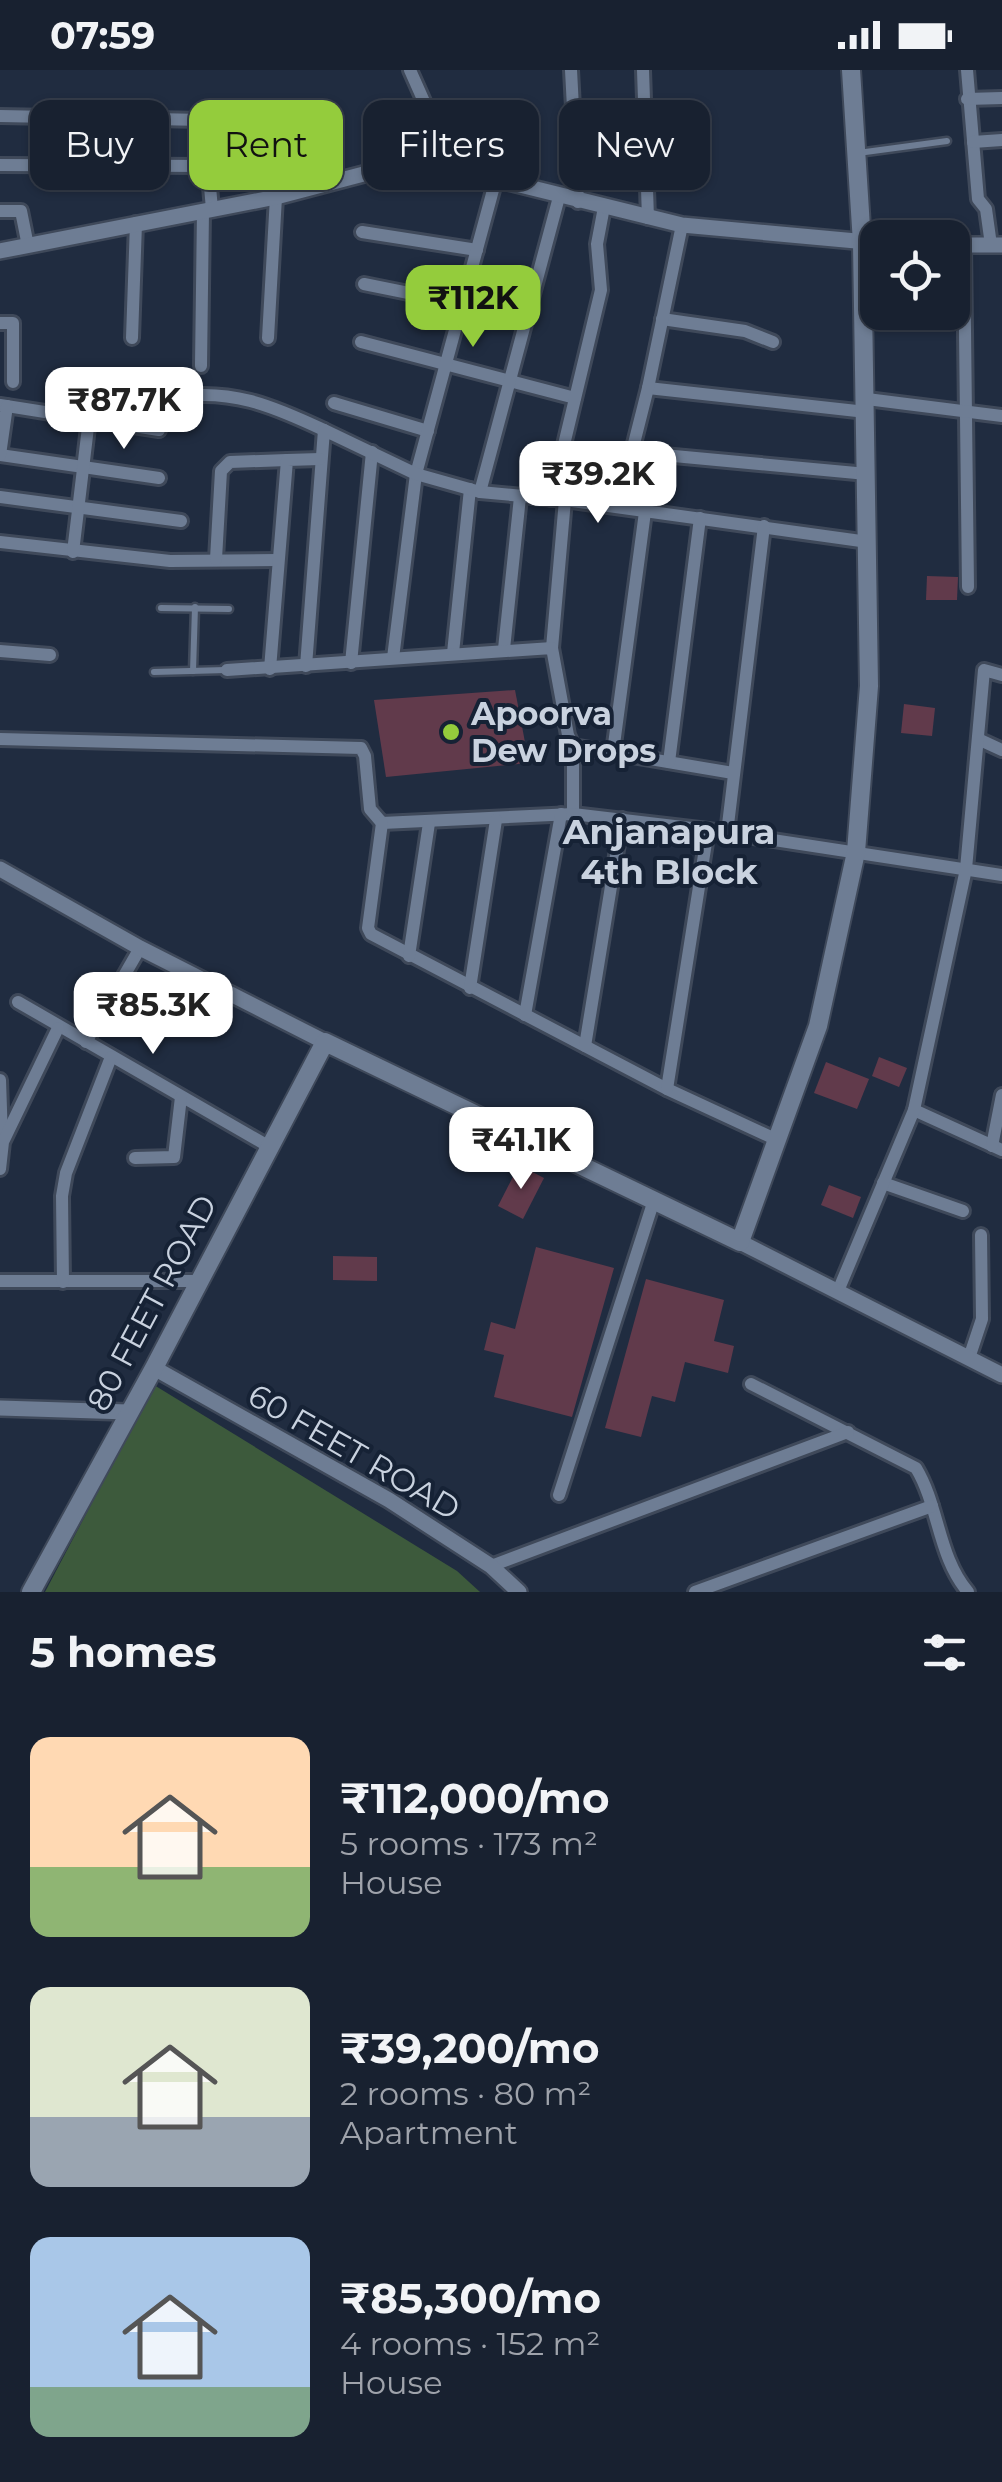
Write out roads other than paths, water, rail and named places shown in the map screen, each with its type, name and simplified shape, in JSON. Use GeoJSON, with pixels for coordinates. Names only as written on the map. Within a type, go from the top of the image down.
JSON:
{"type":"FeatureCollection","features":[{"type":"Feature","properties":{"kind":"main road"},"geometry":{"type":"LineString","coordinates":[[850,70],[856,153],[866,220]]}},
{"type":"Feature","properties":{"kind":"main road"},"geometry":{"type":"LineString","coordinates":[[325,1042],[740,1242],[818,1026],[856,852],[869,686],[868,330]]}},
{"type":"Feature","properties":{"kind":"main road","name":"80 FEET ROAD"},"geometry":{"type":"LineString","coordinates":[[31,1592],[325,1042]]}},
{"type":"Feature","properties":{"kind":"street"},"geometry":{"type":"LineString","coordinates":[[410,70],[423,100]]}},
{"type":"Feature","properties":{"kind":"street"},"geometry":{"type":"LineString","coordinates":[[571,70],[573,100]]}},
{"type":"Feature","properties":{"kind":"street"},"geometry":{"type":"LineString","coordinates":[[643,70],[644,100]]}},
{"type":"Feature","properties":{"kind":"street"},"geometry":{"type":"LineString","coordinates":[[967,70],[978,199],[986,210],[996,245],[970,245]]}},
{"type":"Feature","properties":{"kind":"street"},"geometry":{"type":"LineString","coordinates":[[968,99],[1002,98]]}},
{"type":"Feature","properties":{"kind":"street"},"geometry":{"type":"LineString","coordinates":[[0,116],[189,120]]}},
{"type":"Feature","properties":{"kind":"street"},"geometry":{"type":"LineString","coordinates":[[973,142],[1002,140]]}},
{"type":"Feature","properties":{"kind":"street"},"geometry":{"type":"LineString","coordinates":[[0,165],[189,166]]}},
{"type":"Feature","properties":{"kind":"street"},"geometry":{"type":"LineString","coordinates":[[0,251],[280,196],[363,174]]}},
{"type":"Feature","properties":{"kind":"street"},"geometry":{"type":"LineString","coordinates":[[201,366],[207,190]]}},
{"type":"Feature","properties":{"kind":"street"},"geometry":{"type":"LineString","coordinates":[[268,338],[280,190]]}},
{"type":"Feature","properties":{"kind":"street"},"geometry":{"type":"LineString","coordinates":[[393,658],[416,474],[493,190]]}},
{"type":"Feature","properties":{"kind":"street"},"geometry":{"type":"LineString","coordinates":[[535,190],[682,225],[860,242]]}},
{"type":"Feature","properties":{"kind":"street"},"geometry":{"type":"LineString","coordinates":[[577,190],[578,202]]}},
{"type":"Feature","properties":{"kind":"street"},"geometry":{"type":"LineString","coordinates":[[646,190],[648,218]]}},
{"type":"Feature","properties":{"kind":"street"},"geometry":{"type":"LineString","coordinates":[[453,653],[475,491],[511,383],[559,196]]}},
{"type":"Feature","properties":{"kind":"street"},"geometry":{"type":"LineString","coordinates":[[526,1016],[567,814],[573,746],[552,648],[558,500],[575,398],[601,290],[598,244],[604,207]]}},
{"type":"Feature","properties":{"kind":"street"},"geometry":{"type":"LineString","coordinates":[[0,211],[21,210],[28,246]]}},
{"type":"Feature","properties":{"kind":"street"},"geometry":{"type":"LineString","coordinates":[[132,338],[136,223]]}},
{"type":"Feature","properties":{"kind":"street"},"geometry":{"type":"LineString","coordinates":[[618,507],[682,225]]}},
{"type":"Feature","properties":{"kind":"street"},"geometry":{"type":"LineString","coordinates":[[362,232],[477,250]]}},
{"type":"Feature","properties":{"kind":"street"},"geometry":{"type":"LineString","coordinates":[[364,284],[463,304]]}},
{"type":"Feature","properties":{"kind":"street"},"geometry":{"type":"LineString","coordinates":[[662,319],[745,331],[773,342]]}},
{"type":"Feature","properties":{"kind":"street"},"geometry":{"type":"LineString","coordinates":[[0,323],[13,322],[13,382]]}},
{"type":"Feature","properties":{"kind":"street"},"geometry":{"type":"LineString","coordinates":[[963,330],[968,412],[968,586]]}},
{"type":"Feature","properties":{"kind":"street"},"geometry":{"type":"LineString","coordinates":[[361,342],[575,398]]}},
{"type":"Feature","properties":{"kind":"street"},"geometry":{"type":"LineString","coordinates":[[648,388],[1002,416]]}},
{"type":"Feature","properties":{"kind":"street"},"geometry":{"type":"LineString","coordinates":[[159,478],[0,455],[4,406],[159,430],[171,398],[225,395],[267,403],[416,474],[475,491],[868,542]]}},
{"type":"Feature","properties":{"kind":"street"},"geometry":{"type":"LineString","coordinates":[[334,403],[428,431]]}},
{"type":"Feature","properties":{"kind":"street"},"geometry":{"type":"LineString","coordinates":[[74,552],[89,419]]}},
{"type":"Feature","properties":{"kind":"street"},"geometry":{"type":"LineString","coordinates":[[306,666],[324,430]]}},
{"type":"Feature","properties":{"kind":"street"},"geometry":{"type":"LineString","coordinates":[[351,662],[372,452]]}},
{"type":"Feature","properties":{"kind":"street"},"geometry":{"type":"LineString","coordinates":[[630,452],[867,474]]}},
{"type":"Feature","properties":{"kind":"street"},"geometry":{"type":"LineString","coordinates":[[216,559],[224,466],[230,462],[320,459]]}},
{"type":"Feature","properties":{"kind":"street"},"geometry":{"type":"LineString","coordinates":[[270,668],[287,460]]}},
{"type":"Feature","properties":{"kind":"street"},"geometry":{"type":"LineString","coordinates":[[0,496],[182,522]]}},
{"type":"Feature","properties":{"kind":"street"},"geometry":{"type":"LineString","coordinates":[[504,649],[520,497]]}},
{"type":"Feature","properties":{"kind":"street"},"geometry":{"type":"LineString","coordinates":[[614,752],[645,512]]}},
{"type":"Feature","properties":{"kind":"street"},"geometry":{"type":"LineString","coordinates":[[669,762],[700,518]]}},
{"type":"Feature","properties":{"kind":"street"},"geometry":{"type":"LineString","coordinates":[[726,833],[764,526]]}},
{"type":"Feature","properties":{"kind":"street"},"geometry":{"type":"LineString","coordinates":[[0,542],[170,560],[277,560]]}},
{"type":"Feature","properties":{"kind":"street"},"geometry":{"type":"LineString","coordinates":[[227,670],[552,648]]}},
{"type":"Feature","properties":{"kind":"street"},"geometry":{"type":"LineString","coordinates":[[0,650],[50,655]]}},
{"type":"Feature","properties":{"kind":"street"},"geometry":{"type":"LineString","coordinates":[[838,1291],[914,1110],[966,869],[984,670],[1002,675]]}},
{"type":"Feature","properties":{"kind":"street"},"geometry":{"type":"LineString","coordinates":[[978,738],[1002,750]]}},
{"type":"Feature","properties":{"kind":"street"},"geometry":{"type":"LineString","coordinates":[[0,739],[361,748],[370,809],[382,823],[368,928],[372,934],[667,1089],[775,1139]]}},
{"type":"Feature","properties":{"kind":"street"},"geometry":{"type":"LineString","coordinates":[[573,746],[733,773]]}},
{"type":"Feature","properties":{"kind":"street"},"geometry":{"type":"LineString","coordinates":[[382,823],[567,814],[708,830],[1002,876]]}},
{"type":"Feature","properties":{"kind":"street"},"geometry":{"type":"LineString","coordinates":[[585,1046],[622,819]]}},
{"type":"Feature","properties":{"kind":"street"},"geometry":{"type":"LineString","coordinates":[[470,988],[496,820]]}},
{"type":"Feature","properties":{"kind":"street"},"geometry":{"type":"LineString","coordinates":[[410,956],[429,822]]}},
{"type":"Feature","properties":{"kind":"street"},"geometry":{"type":"LineString","coordinates":[[667,1089],[708,830]]}},
{"type":"Feature","properties":{"kind":"street"},"geometry":{"type":"LineString","coordinates":[[0,868],[140,948],[325,1042]]}},
{"type":"Feature","properties":{"kind":"street"},"geometry":{"type":"LineString","coordinates":[[86,1042],[140,948]]}},
{"type":"Feature","properties":{"kind":"street"},"geometry":{"type":"LineString","coordinates":[[18,1002],[268,1146]]}},
{"type":"Feature","properties":{"kind":"street"},"geometry":{"type":"LineString","coordinates":[[2,1142],[58,1028]]}},
{"type":"Feature","properties":{"kind":"street"},"geometry":{"type":"LineString","coordinates":[[63,1282],[62,1196],[66,1173],[111,1057]]}},
{"type":"Feature","properties":{"kind":"street"},"geometry":{"type":"LineString","coordinates":[[0,1080],[0,1169]]}},
{"type":"Feature","properties":{"kind":"street"},"geometry":{"type":"LineString","coordinates":[[914,1110],[997,1148],[1002,1095]]}},
{"type":"Feature","properties":{"kind":"street"},"geometry":{"type":"LineString","coordinates":[[135,1158],[174,1157],[180,1097]]}},
{"type":"Feature","properties":{"kind":"street"},"geometry":{"type":"LineString","coordinates":[[883,1183],[962,1210]]}},
{"type":"Feature","properties":{"kind":"street"},"geometry":{"type":"LineString","coordinates":[[559,1496],[654,1200]]}},
{"type":"Feature","properties":{"kind":"street"},"geometry":{"type":"LineString","coordinates":[[968,1358],[982,1319],[981,1235]]}},
{"type":"Feature","properties":{"kind":"street"},"geometry":{"type":"LineString","coordinates":[[740,1242],[1002,1375]]}},
{"type":"Feature","properties":{"kind":"street"},"geometry":{"type":"LineString","coordinates":[[0,1280],[199,1281]]}},
{"type":"Feature","properties":{"kind":"street","name":"60 FEET ROAD"},"geometry":{"type":"LineString","coordinates":[[154,1368],[389,1500],[490,1566],[520,1592]]}},
{"type":"Feature","properties":{"kind":"street"},"geometry":{"type":"LineString","coordinates":[[751,1384],[909,1462],[921,1476],[944,1550],[965,1591]]}},
{"type":"Feature","properties":{"kind":"street"},"geometry":{"type":"LineString","coordinates":[[0,1408],[128,1412]]}},
{"type":"Feature","properties":{"kind":"street"},"geometry":{"type":"LineString","coordinates":[[490,1566],[848,1432]]}},
{"type":"Feature","properties":{"kind":"street"},"geometry":{"type":"LineString","coordinates":[[695,1592],[932,1506]]}},
{"type":"Feature","properties":{"kind":"lane"},"geometry":{"type":"LineString","coordinates":[[856,153],[947,141]]}},
{"type":"Feature","properties":{"kind":"lane"},"geometry":{"type":"LineString","coordinates":[[193,671],[195,607]]}},
{"type":"Feature","properties":{"kind":"lane"},"geometry":{"type":"LineString","coordinates":[[161,608],[229,609]]}},
{"type":"Feature","properties":{"kind":"lane"},"geometry":{"type":"LineString","coordinates":[[154,672],[227,670]]}},
{"type":"Feature","properties":{"kind":"place","name":"Apoorva Dew Drops"},"geometry":{"type":"Point","coordinates":[451,732]}},
{"type":"Feature","properties":{"kind":"district","name":"Anjanapura 4th Block"},"geometry":{"type":"Point","coordinates":[669,852]}}]}
